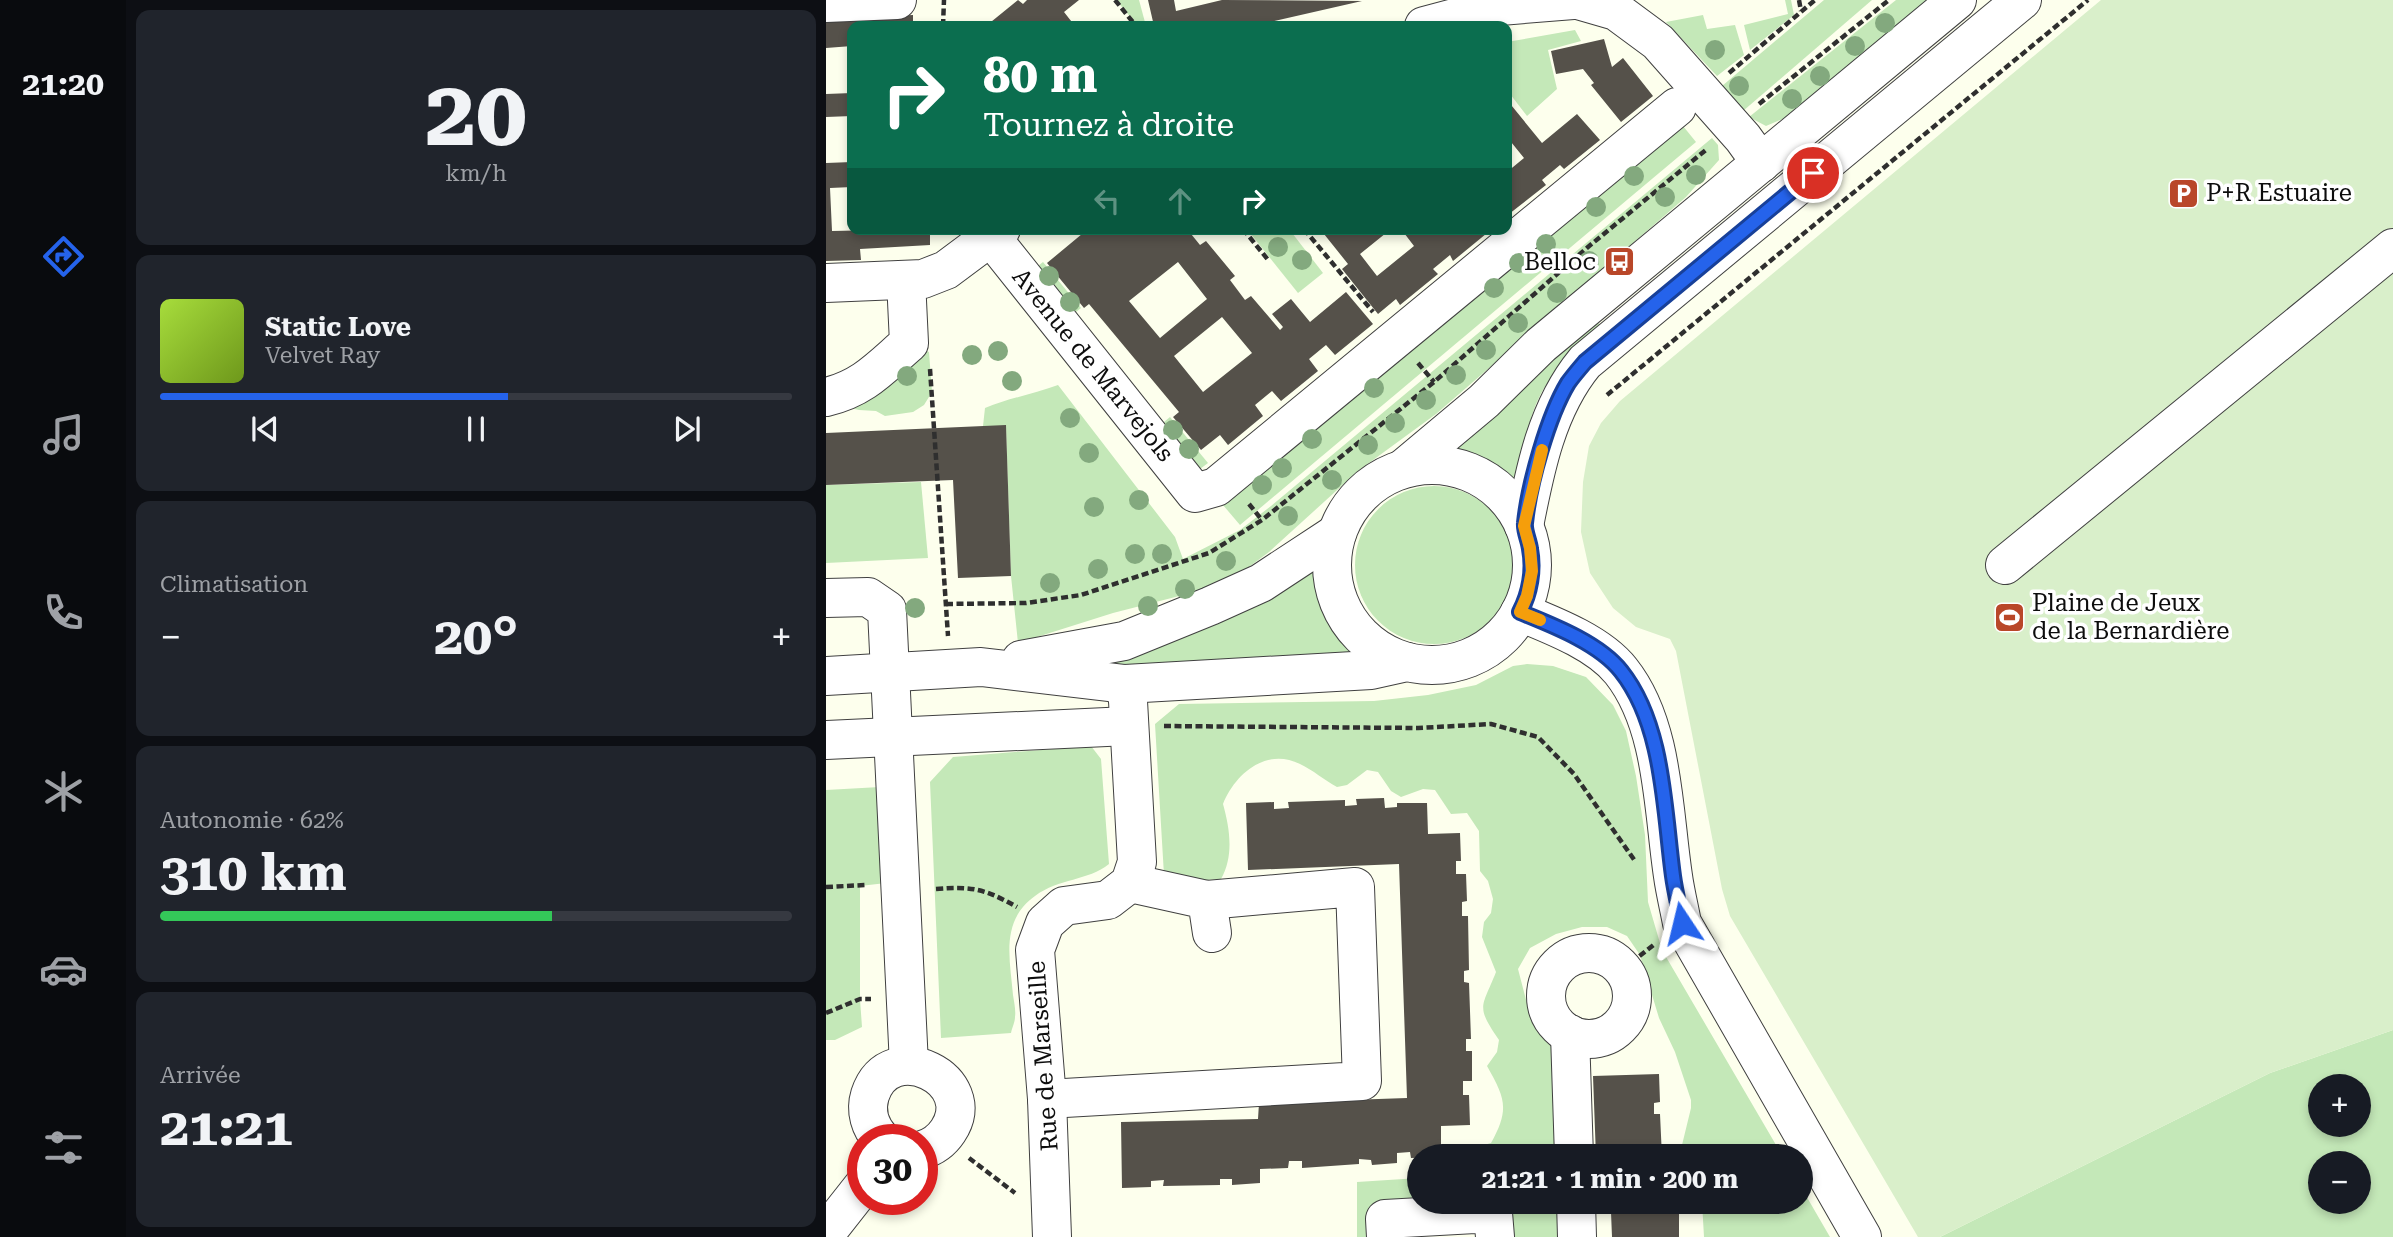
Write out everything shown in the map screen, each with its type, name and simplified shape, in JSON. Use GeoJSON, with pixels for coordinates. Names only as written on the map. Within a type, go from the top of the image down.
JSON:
{"type":"FeatureCollection","features":[{"type":"Feature","properties":{"kind":"street"},"geometry":{"type":"LineString","coordinates":[[826,3],[897,0]]}},
{"type":"Feature","properties":{"kind":"street"},"geometry":{"type":"LineString","coordinates":[[1440,21],[1499,3],[1576,0],[1616,11],[1658,42],[1691,101],[1734,127],[1761,163]]}},
{"type":"Feature","properties":{"kind":"street"},"geometry":{"type":"LineString","coordinates":[[1404,468],[1484,401],[1541,345],[1957,0]]}},
{"type":"Feature","properties":{"kind":"street"},"geometry":{"type":"LineString","coordinates":[[1524,526],[1534,477],[1559,401],[1568,383],[1585,362],[2022,0]]}},
{"type":"Feature","properties":{"kind":"street"},"geometry":{"type":"LineString","coordinates":[[1396,339],[1691,101]]}},
{"type":"Feature","properties":{"kind":"street"},"geometry":{"type":"LineString","coordinates":[[826,283],[923,279],[946,270],[993,235]]}},
{"type":"Feature","properties":{"kind":"street","name":"Avenue de Marvejols"},"geometry":{"type":"LineString","coordinates":[[998,235],[1195,493],[1216,487],[1396,339]]}},
{"type":"Feature","properties":{"kind":"street"},"geometry":{"type":"LineString","coordinates":[[2005,565],[2393,248]]}},
{"type":"Feature","properties":{"kind":"street"},"geometry":{"type":"LineString","coordinates":[[826,397],[844,393],[861,384],[909,343],[906,280]]}},
{"type":"Feature","properties":{"kind":"street"},"geometry":{"type":"LineString","coordinates":[[1442,465],[1463,469],[1480,477],[1502,493],[1524,526],[1532,571],[1527,596],[1520,612],[1499,640],[1473,657],[1442,665],[1407,662],[1386,654],[1373,646],[1348,620],[1337,598],[1332,578],[1332,553],[1336,533],[1345,513],[1365,489],[1379,479],[1404,468],[1442,465]]}},
{"type":"Feature","properties":{"kind":"street"},"geometry":{"type":"LineString","coordinates":[[826,676],[965,668],[1124,641],[1261,583],[1336,533]]}},
{"type":"Feature","properties":{"kind":"street"},"geometry":{"type":"LineString","coordinates":[[826,598],[868,597],[887,610],[909,1065]]}},
{"type":"Feature","properties":{"kind":"street"},"geometry":{"type":"LineString","coordinates":[[1520,612],[1554,625],[1598,650],[1620,670],[1637,697],[1650,730],[1663,785],[1673,875],[1682,923],[1862,1237]]}},
{"type":"Feature","properties":{"kind":"street"},"geometry":{"type":"LineString","coordinates":[[965,668],[1125,684],[1371,670],[1407,662]]}},
{"type":"Feature","properties":{"kind":"street"},"geometry":{"type":"LineString","coordinates":[[1047,1099],[1362,1081],[1355,887],[1210,916],[1130,883],[1137,862],[1125,684]]}},
{"type":"Feature","properties":{"kind":"street"},"geometry":{"type":"LineString","coordinates":[[826,740],[1128,726]]}},
{"type":"Feature","properties":{"kind":"street","name":"Rue de Marseille"},"geometry":{"type":"LineString","coordinates":[[1052,1237],[1047,1099],[1035,950],[1045,923],[1064,906],[1108,900],[1130,883]]}},
{"type":"Feature","properties":{"kind":"street"},"geometry":{"type":"LineString","coordinates":[[1570,1034],[1574,1144]]}},
{"type":"Feature","properties":{"kind":"street"},"geometry":{"type":"LineString","coordinates":[[871,1124],[868,1102],[872,1090],[882,1076],[909,1065],[927,1068],[948,1086],[954,1099],[951,1127],[938,1139]]}},
{"type":"Feature","properties":{"kind":"street"},"geometry":{"type":"LineString","coordinates":[[826,1233],[847,1206]]}},
{"type":"Feature","properties":{"kind":"street"},"geometry":{"type":"LineString","coordinates":[[1386,1237],[1385,1219],[1493,1213],[1494,1237]]}},
{"type":"Feature","properties":{"kind":"street"},"geometry":{"type":"LineString","coordinates":[[1576,1214],[1577,1237]]}},
{"type":"Feature","properties":{"kind":"path"},"geometry":{"type":"LineString","coordinates":[[943,21],[944,0]]}},
{"type":"Feature","properties":{"kind":"path"},"geometry":{"type":"LineString","coordinates":[[1115,0],[1132,21]]}},
{"type":"Feature","properties":{"kind":"path"},"geometry":{"type":"LineString","coordinates":[[1799,0],[1801,12]]}},
{"type":"Feature","properties":{"kind":"path"},"geometry":{"type":"LineString","coordinates":[[1691,101],[1815,0]]}},
{"type":"Feature","properties":{"kind":"path"},"geometry":{"type":"LineString","coordinates":[[946,604],[1026,603],[1081,595],[1209,553],[1262,520],[1434,382],[1588,247],[1889,0]]}},
{"type":"Feature","properties":{"kind":"path"},"geometry":{"type":"LineString","coordinates":[[1601,400],[2088,0]]}},
{"type":"Feature","properties":{"kind":"path"},"geometry":{"type":"LineString","coordinates":[[1248,235],[1269,261]]}},
{"type":"Feature","properties":{"kind":"path"},"geometry":{"type":"LineString","coordinates":[[1309,235],[1396,339]]}},
{"type":"Feature","properties":{"kind":"path"},"geometry":{"type":"LineString","coordinates":[[930,366],[946,604],[965,668]]}},
{"type":"Feature","properties":{"kind":"path"},"geometry":{"type":"LineString","coordinates":[[1128,726],[1418,728],[1491,724],[1538,737],[1574,774],[1639,866]]}},
{"type":"Feature","properties":{"kind":"path"},"geometry":{"type":"LineString","coordinates":[[826,1013],[860,999],[906,1000]]}},
{"type":"Feature","properties":{"kind":"path"},"geometry":{"type":"LineString","coordinates":[[938,1147],[1021,1198]]}},
{"type":"Feature","properties":{"kind":"green space"},"geometry":{"type":"Polygon","coordinates":[[[1116,0],[1139,0],[1145,21],[1134,21],[1116,0]]]}},
{"type":"Feature","properties":{"kind":"green space"},"geometry":{"type":"Polygon","coordinates":[[[1785,0],[1791,0],[1794,15],[1750,50],[1744,25],[1788,14],[1785,0]]]}},
{"type":"Feature","properties":{"kind":"green space"},"geometry":{"type":"Polygon","coordinates":[[[1824,0],[1872,0],[1743,111],[1722,86],[1824,0]]]}},
{"type":"Feature","properties":{"kind":"green space"},"geometry":{"type":"Polygon","coordinates":[[[1896,0],[1930,0],[1785,118],[1766,126],[1749,117],[1896,0]]]}},
{"type":"Feature","properties":{"kind":"green space","name":"Plaine de Jeux de la Bernardière"},"geometry":{"type":"Polygon","coordinates":[[[2101,0],[2393,0],[2393,1030],[2270,1073],[1940,1237],[1918,1237],[1730,916],[1722,889],[1676,651],[1670,639],[1636,627],[1613,608],[1590,573],[1581,532],[1583,482],[1589,446],[1601,423],[1620,401],[2101,0]]]}},
{"type":"Feature","properties":{"kind":"green space"},"geometry":{"type":"Polygon","coordinates":[[[1703,15],[1707,29],[1735,25],[1744,55],[1717,76],[1666,22],[1703,15]]]}},
{"type":"Feature","properties":{"kind":"green space"},"geometry":{"type":"Polygon","coordinates":[[[1575,30],[1581,41],[1548,50],[1557,89],[1527,116],[1512,96],[1512,41],[1575,30]]]}},
{"type":"Feature","properties":{"kind":"green space"},"geometry":{"type":"Polygon","coordinates":[[[1674,115],[1696,142],[1240,525],[1217,498],[1674,115]]]}},
{"type":"Feature","properties":{"kind":"green space"},"geometry":{"type":"Polygon","coordinates":[[[1712,138],[1718,145],[1719,160],[1686,197],[1436,414],[1358,471],[1269,552],[1226,584],[1113,613],[1018,643],[1011,576],[1006,426],[983,426],[985,408],[1058,385],[1175,537],[1183,559],[1240,530],[1271,506],[1712,138]]]}},
{"type":"Feature","properties":{"kind":"green space"},"geometry":{"type":"Polygon","coordinates":[[[1252,235],[1294,235],[1323,273],[1298,293],[1252,235]]]}},
{"type":"Feature","properties":{"kind":"green space"},"geometry":{"type":"Polygon","coordinates":[[[1043,262],[1081,308],[1071,316],[1033,270],[1043,262]]]}},
{"type":"Feature","properties":{"kind":"green space"},"geometry":{"type":"Polygon","coordinates":[[[1596,320],[1601,326],[1555,373],[1539,397],[1529,425],[1519,482],[1484,459],[1455,448],[1444,447],[1596,320]]]}},
{"type":"Feature","properties":{"kind":"green space"},"geometry":{"type":"Polygon","coordinates":[[[909,343],[929,352],[932,392],[924,405],[913,412],[885,416],[876,411],[841,406],[909,343]]]}},
{"type":"Feature","properties":{"kind":"green space"},"geometry":{"type":"Polygon","coordinates":[[[1170,417],[1208,463],[1196,472],[1158,427],[1170,417]]]}},
{"type":"Feature","properties":{"kind":"green space"},"geometry":{"type":"Polygon","coordinates":[[[921,482],[928,558],[826,563],[826,485],[921,482]]]}},
{"type":"Feature","properties":{"kind":"green space"},"geometry":{"type":"Polygon","coordinates":[[[1434,486],[1464,492],[1490,509],[1507,535],[1513,565],[1507,595],[1490,621],[1464,638],[1434,644],[1404,638],[1378,621],[1361,595],[1355,565],[1361,535],[1378,509],[1404,492],[1434,486]]]}},
{"type":"Feature","properties":{"kind":"green space"},"geometry":{"type":"Polygon","coordinates":[[[1317,553],[1318,585],[1324,610],[1337,632],[1357,656],[1238,663],[1080,666],[1317,553]]]}},
{"type":"Feature","properties":{"kind":"green space"},"geometry":{"type":"Polygon","coordinates":[[[1513,666],[1553,666],[1586,677],[1613,705],[1626,731],[1636,776],[1645,835],[1648,902],[1662,950],[1775,1144],[1682,1144],[1691,1100],[1675,1052],[1659,1018],[1640,955],[1627,936],[1607,927],[1582,927],[1556,934],[1530,948],[1518,969],[1531,1019],[1552,1044],[1562,1144],[1487,1144],[1491,1143],[1497,1131],[1503,1112],[1501,1095],[1487,1066],[1497,1052],[1499,1040],[1486,1020],[1483,1006],[1496,972],[1482,937],[1484,922],[1491,913],[1493,899],[1488,881],[1480,871],[1479,831],[1467,813],[1451,814],[1435,790],[1423,789],[1401,797],[1391,791],[1378,772],[1367,770],[1347,785],[1337,787],[1300,764],[1275,759],[1264,761],[1253,766],[1235,783],[1223,804],[1230,842],[1228,861],[1221,879],[1176,882],[1164,875],[1155,724],[1179,704],[1374,701],[1428,695],[1476,685],[1513,666]]]}},
{"type":"Feature","properties":{"kind":"green space"},"geometry":{"type":"Polygon","coordinates":[[[1091,746],[1101,759],[1109,864],[1092,874],[1044,890],[1024,906],[1016,917],[1009,954],[1015,1012],[1011,1033],[941,1038],[930,782],[953,757],[1091,746]]]}},
{"type":"Feature","properties":{"kind":"green space"},"geometry":{"type":"Polygon","coordinates":[[[880,787],[886,883],[860,886],[862,1027],[835,1040],[826,1040],[826,790],[880,787]]]}},
{"type":"Feature","properties":{"kind":"green space"},"geometry":{"type":"Polygon","coordinates":[[[2393,1030],[2393,1237],[1940,1237],[2270,1073],[2393,1030]]]}},
{"type":"Feature","properties":{"kind":"green space"},"geometry":{"type":"Polygon","coordinates":[[[1407,1179],[1407,1214],[1489,1214],[1386,1237],[1357,1237],[1357,1182],[1407,1179]]]}},
{"type":"Feature","properties":{"kind":"green space"},"geometry":{"type":"Polygon","coordinates":[[[1813,1208],[1830,1237],[1704,1237],[1703,1214],[1813,1214],[1813,1208]]]}},
{"type":"Feature","properties":{"kind":"green space"},"geometry":{"type":"Polygon","coordinates":[[[1493,1214],[1564,1214],[1565,1237],[1495,1237],[1493,1214]]]}},
{"type":"Feature","properties":{"kind":"building"},"geometry":{"type":"Polygon","coordinates":[[[1018,0],[1023,4],[1027,0],[1079,0],[1064,12],[1071,21],[992,21],[1018,0]]]}},
{"type":"Feature","properties":{"kind":"building"},"geometry":{"type":"Polygon","coordinates":[[[1148,0],[1174,0],[1176,11],[1222,0],[1362,1],[1275,21],[1153,21],[1148,0]]]}},
{"type":"Feature","properties":{"kind":"building"},"geometry":{"type":"Polygon","coordinates":[[[913,15],[913,21],[847,21],[847,46],[826,48],[826,19],[913,15]]]}},
{"type":"Feature","properties":{"kind":"building"},"geometry":{"type":"Polygon","coordinates":[[[1604,39],[1612,67],[1623,58],[1653,96],[1621,122],[1591,85],[1594,83],[1583,69],[1556,74],[1551,51],[1604,39]]]}},
{"type":"Feature","properties":{"kind":"building"},"geometry":{"type":"Polygon","coordinates":[[[847,93],[847,116],[826,117],[826,94],[847,93]]]}},
{"type":"Feature","properties":{"kind":"building"},"geometry":{"type":"Polygon","coordinates":[[[1512,106],[1542,143],[1577,114],[1600,140],[1564,169],[1560,165],[1542,180],[1546,185],[1512,212],[1512,168],[1524,158],[1512,143],[1512,106]]]}},
{"type":"Feature","properties":{"kind":"building"},"geometry":{"type":"Polygon","coordinates":[[[847,162],[847,187],[830,188],[832,231],[847,231],[847,235],[930,235],[930,245],[860,249],[861,260],[826,261],[826,163],[847,162]]]}},
{"type":"Feature","properties":{"kind":"building"},"geometry":{"type":"Polygon","coordinates":[[[1081,235],[1192,235],[1200,245],[1206,241],[1235,276],[1230,280],[1245,300],[1251,296],[1280,330],[1283,327],[1272,314],[1291,299],[1310,322],[1346,292],[1373,324],[1335,355],[1326,345],[1309,359],[1318,371],[1281,401],[1272,391],[1255,405],[1263,416],[1228,445],[1220,435],[1201,450],[1173,417],[1179,412],[1089,304],[1084,308],[1047,263],[1081,235]],[[1178,262],[1129,301],[1160,338],[1207,299],[1178,262]],[[1222,317],[1174,356],[1203,392],[1252,353],[1222,317]]]}},
{"type":"Feature","properties":{"kind":"building"},"geometry":{"type":"Polygon","coordinates":[[[1325,235],[1384,235],[1360,254],[1377,276],[1414,246],[1406,235],[1485,235],[1453,261],[1450,255],[1433,269],[1438,274],[1400,305],[1396,299],[1378,314],[1342,269],[1348,264],[1325,235]]]}},
{"type":"Feature","properties":{"kind":"building"},"geometry":{"type":"Polygon","coordinates":[[[1006,425],[1011,576],[958,578],[953,480],[826,485],[826,433],[1006,425]]]}},
{"type":"Feature","properties":{"kind":"building"},"geometry":{"type":"Polygon","coordinates":[[[1384,798],[1385,808],[1397,807],[1397,803],[1427,803],[1428,834],[1460,833],[1461,861],[1456,861],[1456,874],[1466,874],[1467,901],[1462,902],[1462,916],[1468,916],[1469,970],[1464,971],[1464,982],[1469,983],[1471,1039],[1466,1039],[1466,1051],[1472,1051],[1472,1081],[1463,1081],[1463,1095],[1469,1095],[1470,1125],[1441,1126],[1441,1144],[1407,1144],[1407,1152],[1397,1153],[1397,1163],[1372,1165],[1371,1160],[1359,1159],[1359,1164],[1302,1168],[1302,1161],[1289,1161],[1288,1168],[1260,1169],[1260,1183],[1232,1185],[1232,1179],[1220,1179],[1220,1185],[1163,1186],[1164,1180],[1151,1181],[1151,1187],[1122,1188],[1121,1122],[1258,1119],[1259,1103],[1407,1098],[1399,864],[1248,870],[1246,803],[1274,802],[1274,809],[1289,808],[1288,802],[1345,800],[1345,806],[1357,805],[1356,799],[1384,798]]]}},
{"type":"Feature","properties":{"kind":"building"},"geometry":{"type":"Polygon","coordinates":[[[1659,1074],[1660,1102],[1654,1103],[1654,1114],[1660,1114],[1661,1144],[1596,1144],[1593,1076],[1659,1074]]]}},
{"type":"Feature","properties":{"kind":"building"},"geometry":{"type":"Polygon","coordinates":[[[1611,1214],[1679,1214],[1679,1237],[1612,1237],[1611,1214]]]}},
{"type":"Feature","properties":{"kind":"slow traffic"},"geometry":{"type":"LineString","coordinates":[[1540,620],[1520,612],[1527,596],[1532,571],[1524,526],[1542,450]]}},
{"type":"Feature","properties":{"kind":"place","name":"P+R Estuaire"},"geometry":{"type":"Point","coordinates":[2183,193]}},
{"type":"Feature","properties":{"kind":"place","name":"Belloc"},"geometry":{"type":"Point","coordinates":[1619,262]}},
{"type":"Feature","properties":{"kind":"place","name":"Plaine de Jeux de la Bernardière"},"geometry":{"type":"Point","coordinates":[2009,617]}},
{"type":"Feature","properties":{"kind":"route"},"geometry":{"type":"LineString","coordinates":[[1682,923],[1673,875],[1663,785],[1650,730],[1637,697],[1620,670],[1598,650],[1554,625],[1520,612],[1527,596],[1532,571],[1524,526],[1534,477],[1559,401],[1568,383],[1585,362],[1813,173]]}}]}
